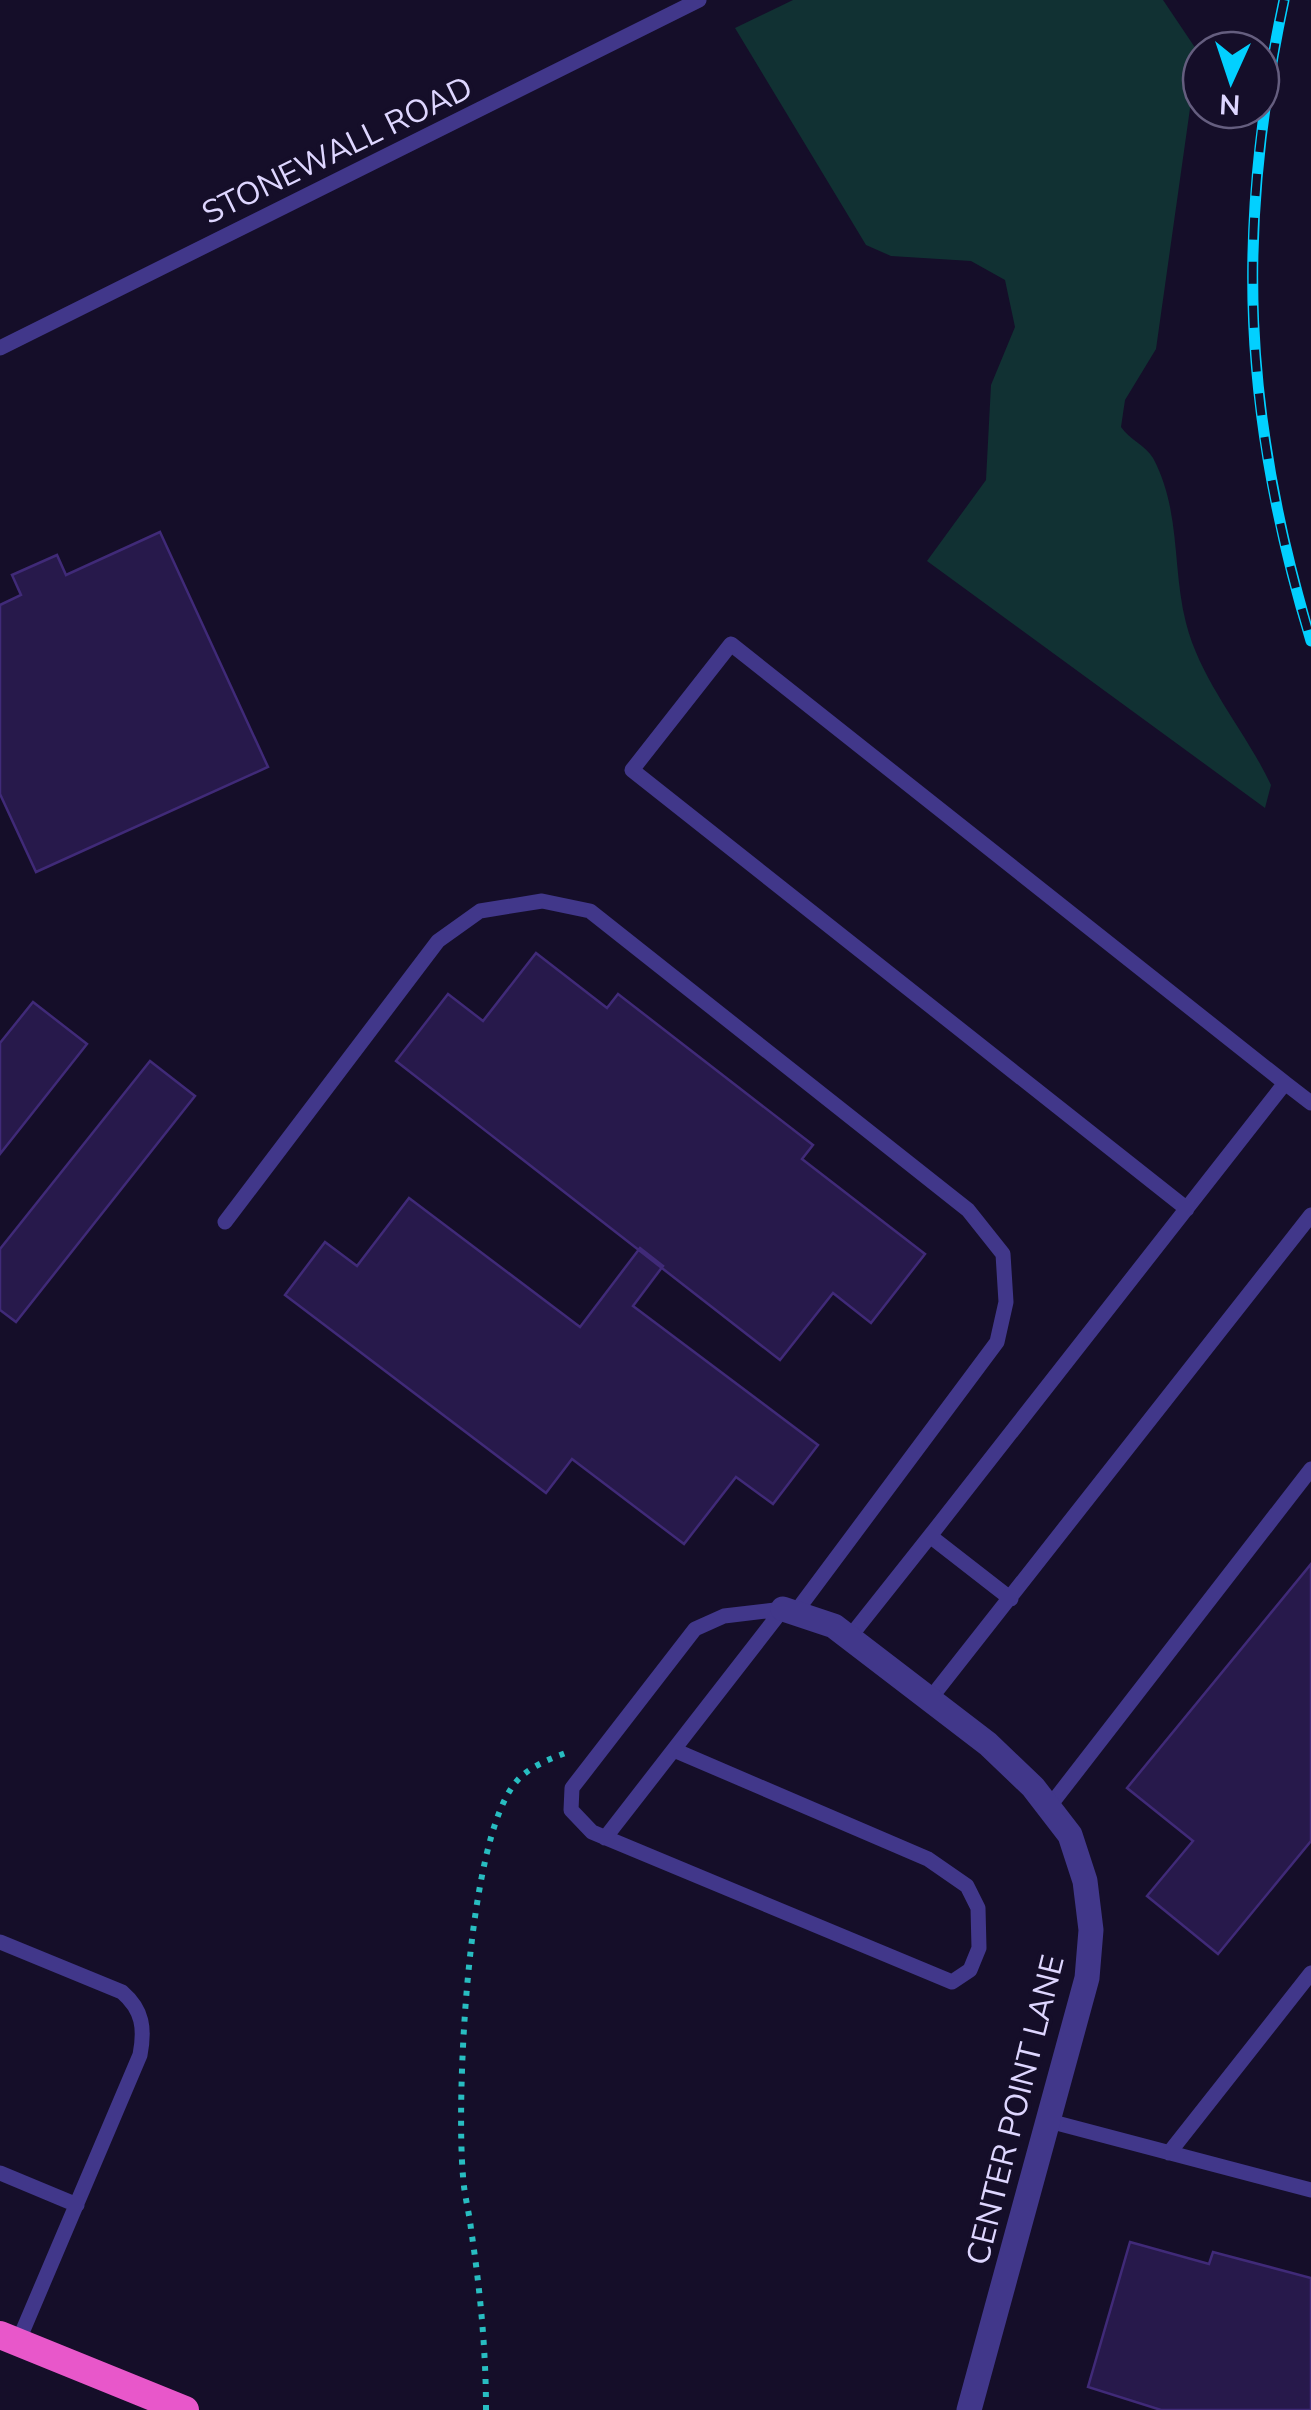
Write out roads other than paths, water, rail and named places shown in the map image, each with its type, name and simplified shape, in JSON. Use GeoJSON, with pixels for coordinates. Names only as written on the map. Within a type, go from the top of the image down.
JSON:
{"type":"FeatureCollection","features":[{"type":"Feature","properties":{"kind":"highway"},"geometry":{"type":"LineString","coordinates":[[9,2339],[184,2410]]}},
{"type":"Feature","properties":{"kind":"street","name":"CENTER POINT LANE"},"geometry":{"type":"LineString","coordinates":[[789,1611],[834,1626],[988,1744],[1033,1786],[1070,1834],[1085,1881],[1090,1930],[1086,1978],[970,2410]]}},
{"type":"Feature","properties":{"kind":"lane","name":"STONEWALL ROAD"},"geometry":{"type":"LineString","coordinates":[[0,348],[700,0]]}},
{"type":"Feature","properties":{"kind":"lane"},"geometry":{"type":"LineString","coordinates":[[1187,1209],[632,770],[732,644],[1311,1104]]}},
{"type":"Feature","properties":{"kind":"lane"},"geometry":{"type":"LineString","coordinates":[[226,1222],[438,941],[480,910],[542,901],[590,911],[968,1210],[1003,1254],[1006,1302],[997,1342],[789,1611],[605,1838]]}},
{"type":"Feature","properties":{"kind":"lane"},"geometry":{"type":"LineString","coordinates":[[849,1638],[1285,1084]]}},
{"type":"Feature","properties":{"kind":"lane"},"geometry":{"type":"LineString","coordinates":[[930,1699],[1311,1215]]}},
{"type":"Feature","properties":{"kind":"lane"},"geometry":{"type":"LineString","coordinates":[[1049,1807],[1311,1469]]}},
{"type":"Feature","properties":{"kind":"lane"},"geometry":{"type":"LineString","coordinates":[[930,1536],[1011,1599]]}},
{"type":"Feature","properties":{"kind":"lane"},"geometry":{"type":"LineString","coordinates":[[674,1750],[928,1859],[967,1886],[978,1908],[980,1928],[980,1948],[970,1970],[952,1982],[605,1838],[580,1822],[571,1810],[572,1788],[696,1629],[724,1616],[789,1611]]}},
{"type":"Feature","properties":{"kind":"lane"},"geometry":{"type":"LineString","coordinates":[[0,1942],[122,1992],[142,2018],[140,2055],[76,2204],[9,2339]]}},
{"type":"Feature","properties":{"kind":"lane"},"geometry":{"type":"LineString","coordinates":[[1169,2153],[1311,1973]]}},
{"type":"Feature","properties":{"kind":"lane"},"geometry":{"type":"LineString","coordinates":[[1049,2121],[1311,2190]]}},
{"type":"Feature","properties":{"kind":"lane"},"geometry":{"type":"LineString","coordinates":[[0,2173],[76,2204]]}},
{"type":"Feature","properties":{"kind":"railway"},"geometry":{"type":"LineString","coordinates":[[1284,0],[1258,166],[1254,322],[1271,478],[1311,641]]}}]}
